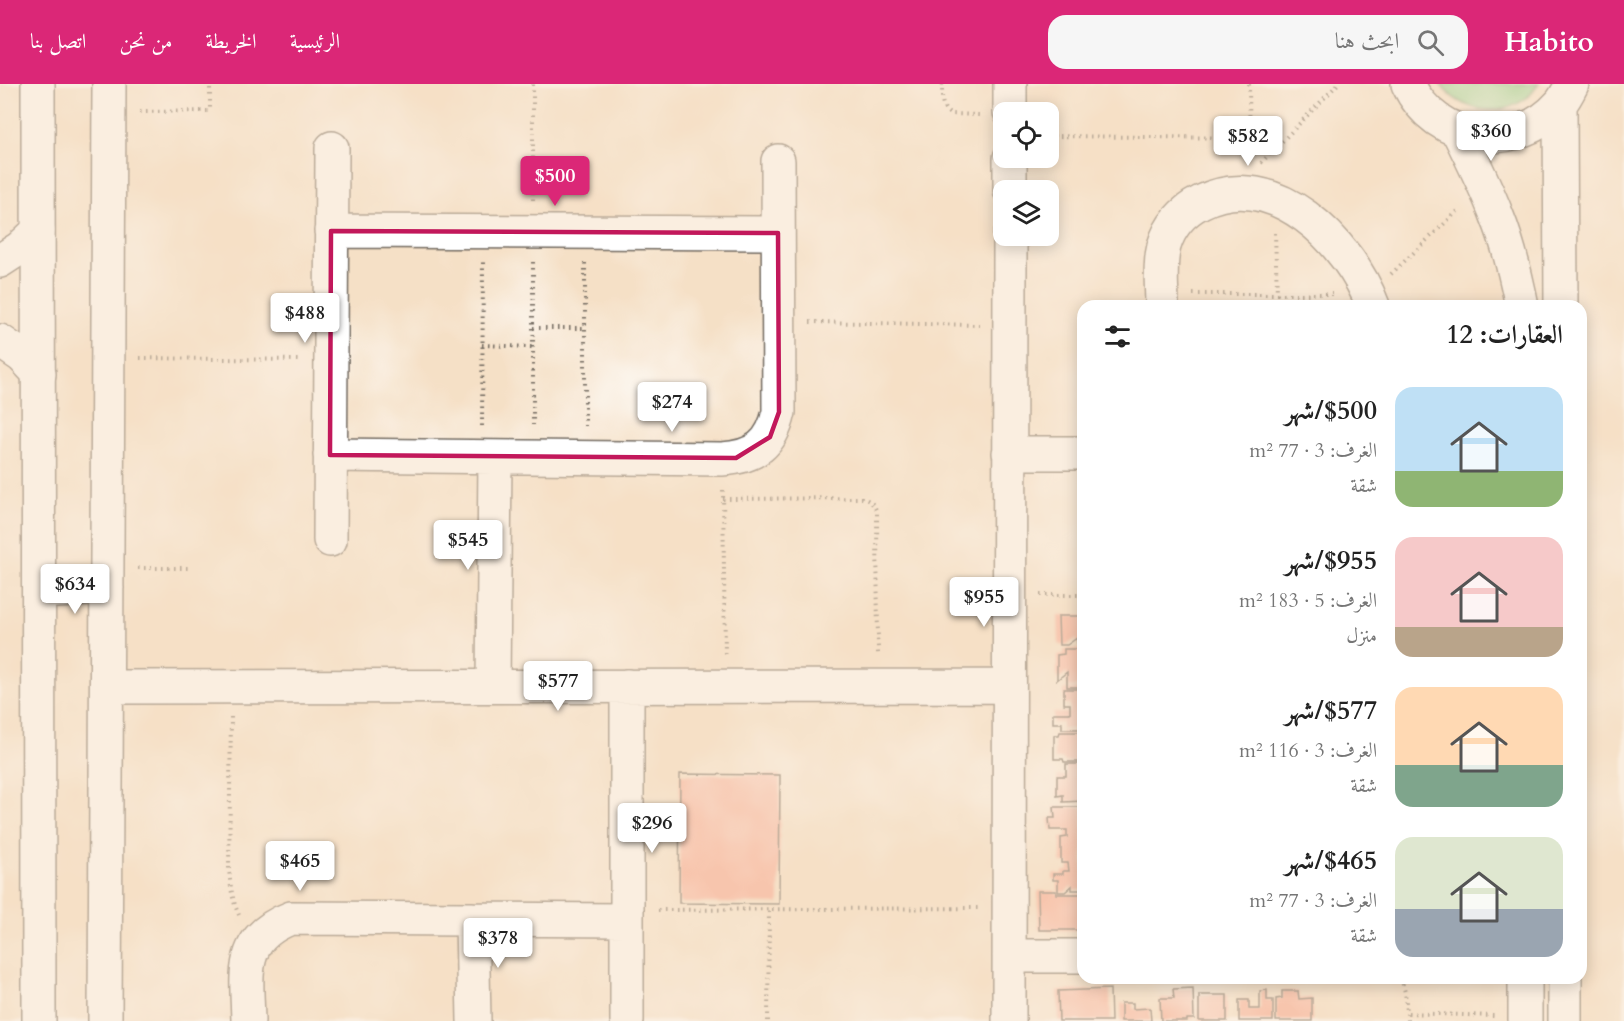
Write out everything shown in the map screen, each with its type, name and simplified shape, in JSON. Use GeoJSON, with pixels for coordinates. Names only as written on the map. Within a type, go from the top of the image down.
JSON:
{"type":"FeatureCollection","features":[{"type":"Feature","properties":{"kind":"street"},"geometry":{"type":"LineString","coordinates":[[38,84],[39,1021]]}},
{"type":"Feature","properties":{"kind":"street"},"geometry":{"type":"LineString","coordinates":[[1002,102],[1010,84]]}},
{"type":"Feature","properties":{"kind":"street"},"geometry":{"type":"LineString","coordinates":[[1406,87],[1425,110],[1440,122],[1458,131],[1485,137],[1514,134],[1539,122],[1566,94]]}},
{"type":"Feature","properties":{"kind":"street"},"geometry":{"type":"LineString","coordinates":[[1562,300],[1566,94]]}},
{"type":"Feature","properties":{"kind":"street"},"geometry":{"type":"LineString","coordinates":[[105,1021],[109,98]]}},
{"type":"Feature","properties":{"kind":"street"},"geometry":{"type":"LineString","coordinates":[[1458,131],[1498,218],[1521,300]]}},
{"type":"Feature","properties":{"kind":"street"},"geometry":{"type":"LineString","coordinates":[[330,540],[332,148]]}},
{"type":"Feature","properties":{"kind":"street"},"geometry":{"type":"LineString","coordinates":[[330,455],[722,459],[749,454],[760,447],[770,437],[779,412],[778,161]]}},
{"type":"Feature","properties":{"kind":"street"},"geometry":{"type":"LineString","coordinates":[[1162,300],[1164,247],[1179,218],[1191,207],[1209,197],[1258,188],[1315,222],[1332,239],[1359,274],[1371,300]]}},
{"type":"Feature","properties":{"kind":"street"},"geometry":{"type":"LineString","coordinates":[[0,261],[20,248],[38,231]]}},
{"type":"Feature","properties":{"kind":"street"},"geometry":{"type":"LineString","coordinates":[[331,231],[778,233]]}},
{"type":"Feature","properties":{"kind":"street"},"geometry":{"type":"LineString","coordinates":[[1009,1021],[1010,246]]}},
{"type":"Feature","properties":{"kind":"street"},"geometry":{"type":"LineString","coordinates":[[0,341],[22,356],[39,374]]}},
{"type":"Feature","properties":{"kind":"street"},"geometry":{"type":"LineString","coordinates":[[1009,453],[1077,453]]}},
{"type":"Feature","properties":{"kind":"street"},"geometry":{"type":"LineString","coordinates":[[488,457],[493,686]]}},
{"type":"Feature","properties":{"kind":"street"},"geometry":{"type":"LineString","coordinates":[[40,592],[107,578]]}},
{"type":"Feature","properties":{"kind":"street"},"geometry":{"type":"LineString","coordinates":[[627,686],[627,1021]]}},
{"type":"Feature","properties":{"kind":"street"},"geometry":{"type":"LineString","coordinates":[[106,687],[1009,686]]}},
{"type":"Feature","properties":{"kind":"street"},"geometry":{"type":"LineString","coordinates":[[248,1021],[249,958],[264,932],[276,923],[291,918],[472,919],[627,915]]}},
{"type":"Feature","properties":{"kind":"street"},"geometry":{"type":"LineString","coordinates":[[472,919],[474,1021]]}},
{"type":"Feature","properties":{"kind":"street"},"geometry":{"type":"LineString","coordinates":[[1009,956],[1077,956]]}},
{"type":"Feature","properties":{"kind":"street"},"geometry":{"type":"LineString","coordinates":[[1525,984],[1525,1019]]}},
{"type":"Feature","properties":{"kind":"street"},"geometry":{"type":"LineString","coordinates":[[1565,984],[1565,1021]]}},
{"type":"Feature","properties":{"kind":"path"},"geometry":{"type":"LineString","coordinates":[[109,98],[204,112],[210,108],[210,84]]}},
{"type":"Feature","properties":{"kind":"path"},"geometry":{"type":"LineString","coordinates":[[533,457],[534,84]]}},
{"type":"Feature","properties":{"kind":"path"},"geometry":{"type":"LineString","coordinates":[[942,84],[943,107],[950,114],[993,114]]}},
{"type":"Feature","properties":{"kind":"path"},"geometry":{"type":"LineString","coordinates":[[1249,84],[1250,138],[1276,294]]}},
{"type":"Feature","properties":{"kind":"path"},"geometry":{"type":"LineString","coordinates":[[1258,188],[1338,84]]}},
{"type":"Feature","properties":{"kind":"path"},"geometry":{"type":"LineString","coordinates":[[1059,136],[1250,138]]}},
{"type":"Feature","properties":{"kind":"path"},"geometry":{"type":"LineString","coordinates":[[1162,300],[1276,294],[1371,300],[1485,186]]}},
{"type":"Feature","properties":{"kind":"path"},"geometry":{"type":"LineString","coordinates":[[484,232],[482,345],[488,457]]}},
{"type":"Feature","properties":{"kind":"path"},"geometry":{"type":"LineString","coordinates":[[585,232],[585,458]]}},
{"type":"Feature","properties":{"kind":"path"},"geometry":{"type":"LineString","coordinates":[[778,322],[1010,326]]}},
{"type":"Feature","properties":{"kind":"path"},"geometry":{"type":"LineString","coordinates":[[533,328],[585,328]]}},
{"type":"Feature","properties":{"kind":"path"},"geometry":{"type":"LineString","coordinates":[[482,345],[533,347]]}},
{"type":"Feature","properties":{"kind":"path"},"geometry":{"type":"LineString","coordinates":[[108,358],[331,361]]}},
{"type":"Feature","properties":{"kind":"path"},"geometry":{"type":"LineString","coordinates":[[722,459],[725,686]]}},
{"type":"Feature","properties":{"kind":"path"},"geometry":{"type":"LineString","coordinates":[[723,499],[862,498],[872,503],[877,513],[878,686]]}},
{"type":"Feature","properties":{"kind":"path"},"geometry":{"type":"LineString","coordinates":[[107,578],[191,568]]}},
{"type":"Feature","properties":{"kind":"path"},"geometry":{"type":"LineString","coordinates":[[1009,595],[1077,596]]}},
{"type":"Feature","properties":{"kind":"path"},"geometry":{"type":"LineString","coordinates":[[231,687],[230,886],[234,906],[255,944]]}},
{"type":"Feature","properties":{"kind":"path"},"geometry":{"type":"LineString","coordinates":[[627,915],[769,909],[1009,907]]}},
{"type":"Feature","properties":{"kind":"path"},"geometry":{"type":"LineString","coordinates":[[768,1021],[769,909]]}},
{"type":"Feature","properties":{"kind":"path"},"geometry":{"type":"LineString","coordinates":[[1403,984],[1408,1021]]}},
{"type":"Feature","properties":{"kind":"path"},"geometry":{"type":"LineString","coordinates":[[1408,1013],[1525,1019]]}},
{"type":"Feature","properties":{"kind":"highlighted area"},"geometry":{"type":"Polygon","coordinates":[[[331,231],[778,233],[779,412],[770,437],[736,458],[330,455],[331,231]]]}},
{"type":"Feature","properties":{"kind":"green space"},"geometry":{"type":"Polygon","coordinates":[[[1440,84],[1539,84],[1519,103],[1495,110],[1470,106],[1459,101],[1440,84]]]}},
{"type":"Feature","properties":{"kind":"building"},"geometry":{"type":"Polygon","coordinates":[[[1058,616],[1077,616],[1077,638],[1067,645],[1059,645],[1058,616]]]}},
{"type":"Feature","properties":{"kind":"building"},"geometry":{"type":"Polygon","coordinates":[[[1064,649],[1077,649],[1077,687],[1067,687],[1067,672],[1057,680],[1057,655],[1064,654],[1064,649]]]}},
{"type":"Feature","properties":{"kind":"building"},"geometry":{"type":"Polygon","coordinates":[[[1064,689],[1077,689],[1077,729],[1062,729],[1062,723],[1053,723],[1053,713],[1070,713],[1070,704],[1064,704],[1064,689]]]}},
{"type":"Feature","properties":{"kind":"building"},"geometry":{"type":"Polygon","coordinates":[[[1060,732],[1077,732],[1077,762],[1054,759],[1054,735],[1059,735],[1060,732]]]}},
{"type":"Feature","properties":{"kind":"building"},"geometry":{"type":"Polygon","coordinates":[[[1066,764],[1077,764],[1077,801],[1063,802],[1063,795],[1057,796],[1057,776],[1066,776],[1066,764]]]}},
{"type":"Feature","properties":{"kind":"building"},"geometry":{"type":"Polygon","coordinates":[[[680,774],[780,775],[779,904],[679,903],[680,774]]]}},
{"type":"Feature","properties":{"kind":"building"},"geometry":{"type":"Polygon","coordinates":[[[1054,807],[1077,807],[1077,890],[1072,890],[1072,886],[1065,892],[1058,892],[1058,880],[1053,880],[1053,874],[1063,874],[1063,871],[1069,871],[1068,863],[1061,863],[1061,838],[1067,837],[1067,830],[1050,830],[1049,818],[1055,818],[1054,807]]]}},
{"type":"Feature","properties":{"kind":"building"},"geometry":{"type":"Polygon","coordinates":[[[1038,891],[1077,894],[1077,930],[1039,930],[1038,891]]]}},
{"type":"Feature","properties":{"kind":"building"},"geometry":{"type":"Polygon","coordinates":[[[1193,988],[1194,1019],[1161,1021],[1160,998],[1174,998],[1173,989],[1193,988]]]}},
{"type":"Feature","properties":{"kind":"building"},"geometry":{"type":"Polygon","coordinates":[[[1110,989],[1111,1021],[1059,1021],[1058,991],[1110,989]]]}},
{"type":"Feature","properties":{"kind":"building"},"geometry":{"type":"Polygon","coordinates":[[[1267,990],[1267,1000],[1273,1000],[1273,1021],[1239,1021],[1239,1000],[1249,1000],[1249,1009],[1260,1009],[1260,991],[1267,990]]]}},
{"type":"Feature","properties":{"kind":"building"},"geometry":{"type":"Polygon","coordinates":[[[1282,991],[1298,991],[1299,999],[1312,998],[1312,1021],[1276,1021],[1276,999],[1282,998],[1282,991]]]}},
{"type":"Feature","properties":{"kind":"building"},"geometry":{"type":"Polygon","coordinates":[[[1199,995],[1227,995],[1227,1021],[1199,1021],[1199,995]]]}},
{"type":"Feature","properties":{"kind":"building"},"geometry":{"type":"Polygon","coordinates":[[[1121,1003],[1133,1003],[1133,1009],[1150,1008],[1151,1021],[1121,1021],[1121,1003]]]}}]}
